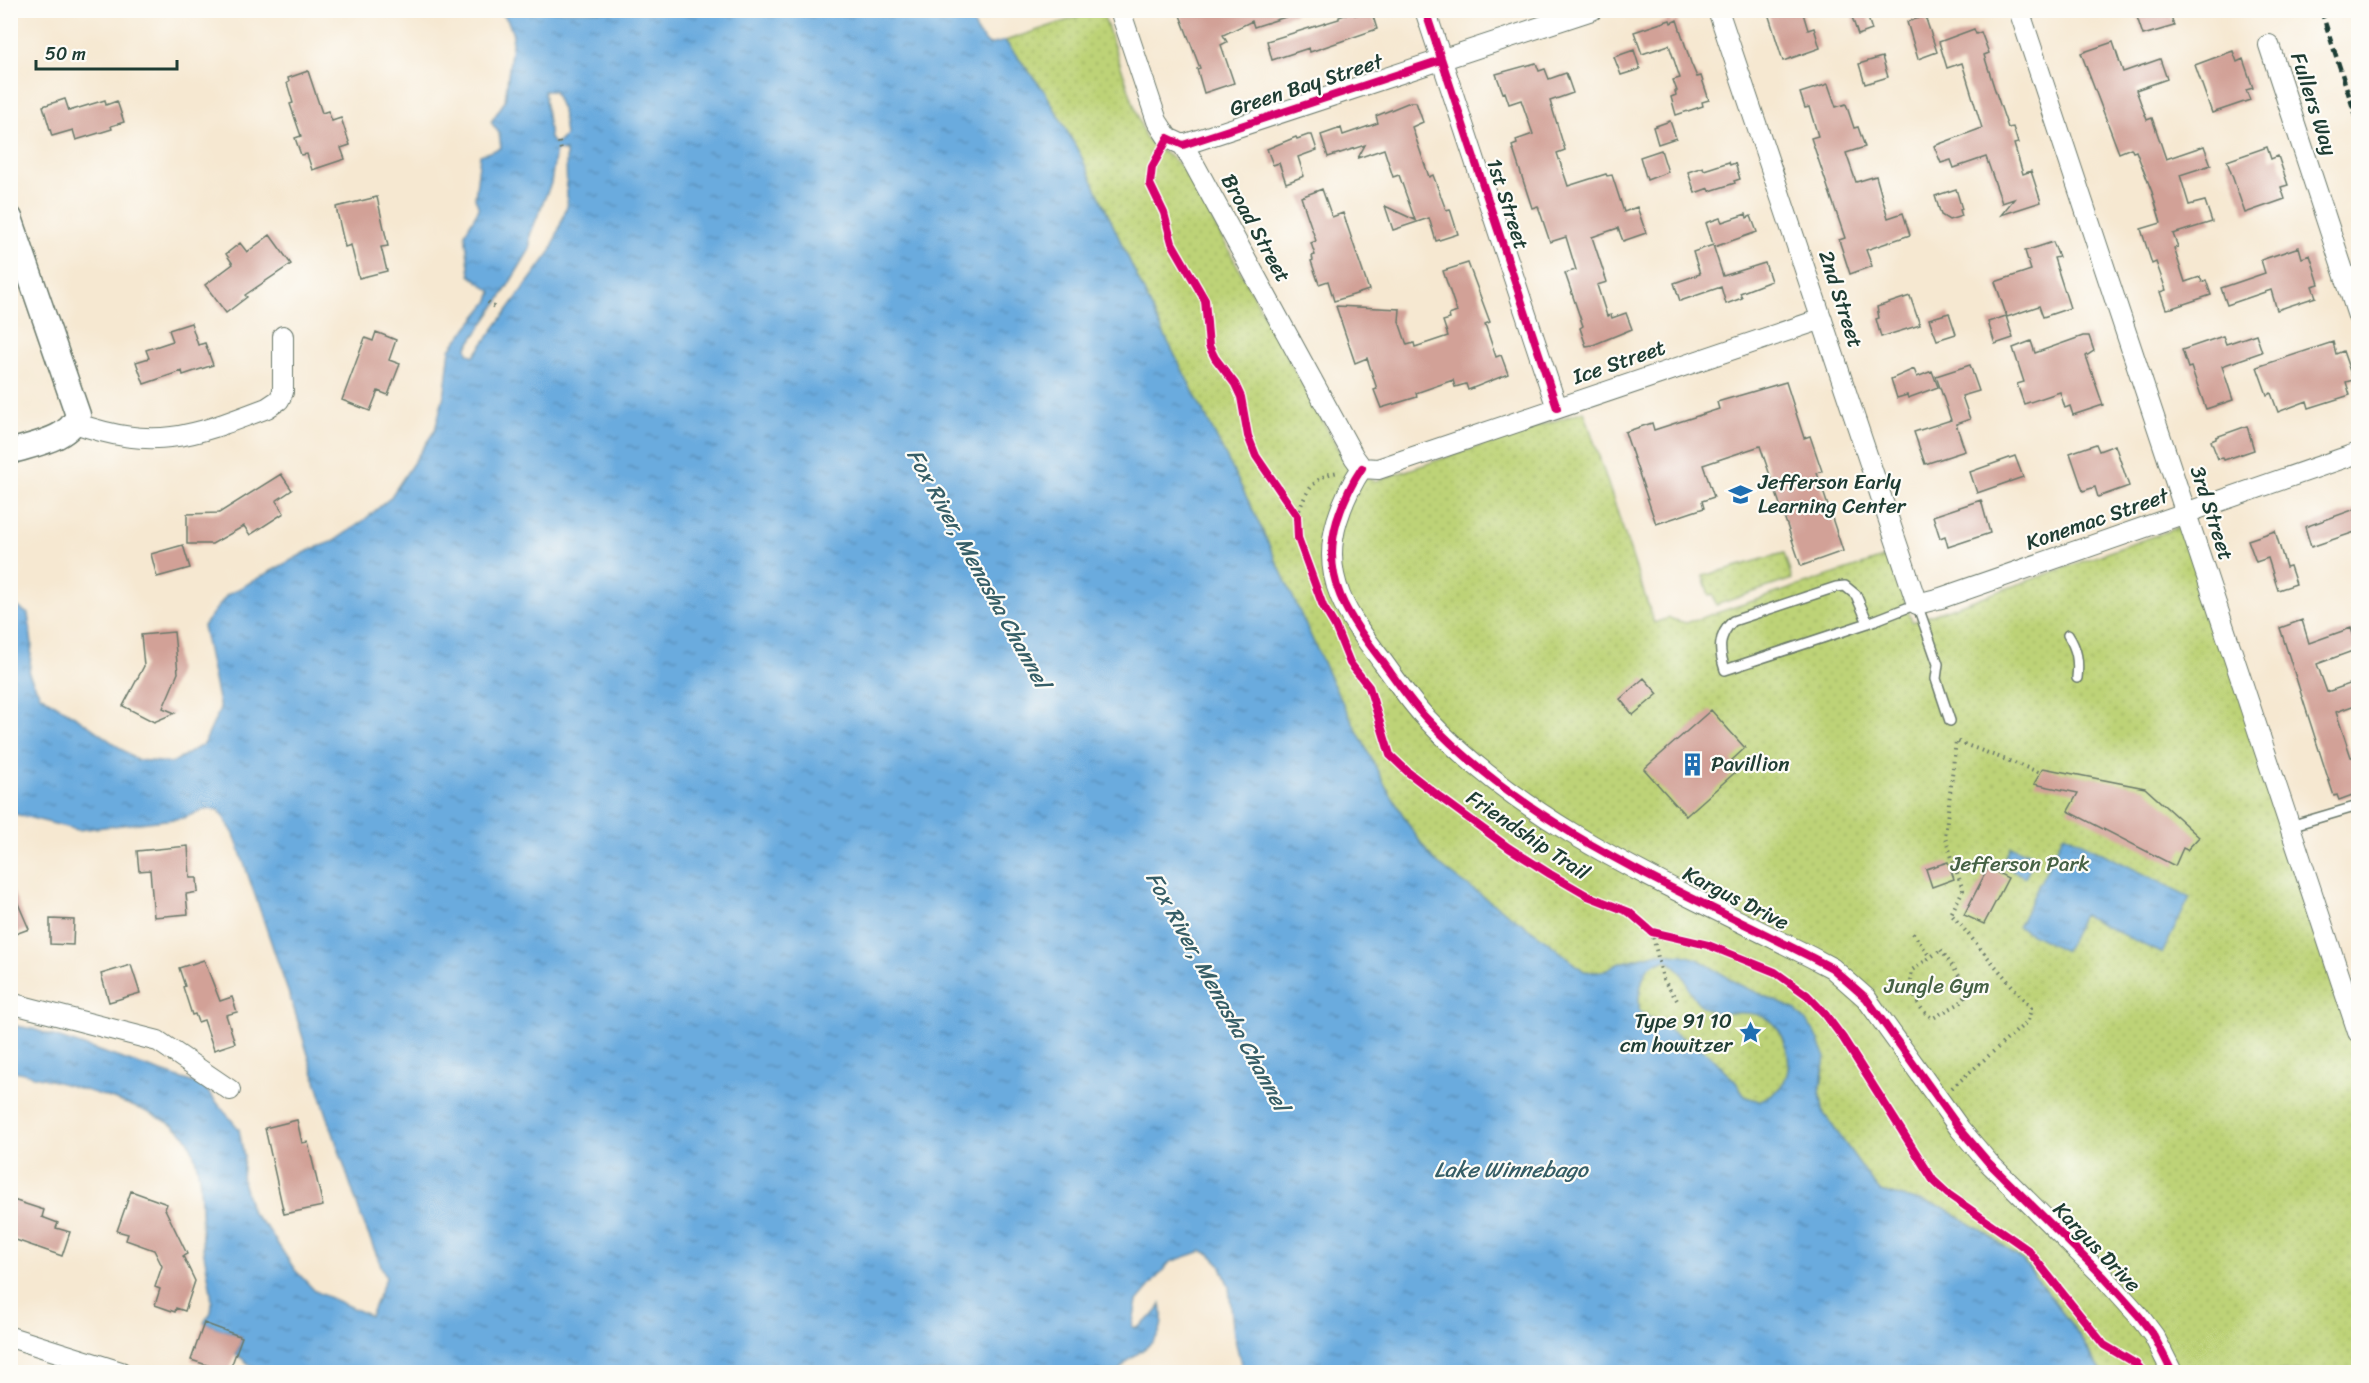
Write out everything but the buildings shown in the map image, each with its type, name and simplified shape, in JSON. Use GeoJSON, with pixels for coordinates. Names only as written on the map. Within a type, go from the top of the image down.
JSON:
{"type":"FeatureCollection","features":[{"type":"Feature","properties":{"kind":"street","name":"Broad Street"},"geometry":{"type":"LineString","coordinates":[[1120,10],[1157,120],[1168,138],[1183,146],[1354,457],[1359,472]]}},
{"type":"Feature","properties":{"kind":"street","name":"1st Street"},"geometry":{"type":"LineString","coordinates":[[1425,10],[1557,408]]}},
{"type":"Feature","properties":{"kind":"street","name":"Green Bay Street"},"geometry":{"type":"LineString","coordinates":[[1183,146],[1592,10]]}},
{"type":"Feature","properties":{"kind":"street","name":"2nd Street"},"geometry":{"type":"LineString","coordinates":[[1718,10],[1917,604]]}},
{"type":"Feature","properties":{"kind":"street","name":"3rd Street"},"geometry":{"type":"LineString","coordinates":[[2019,10],[2358,1032]]}},
{"type":"Feature","properties":{"kind":"street","name":"Fullers Way"},"geometry":{"type":"LineString","coordinates":[[2269,45],[2358,316]]}},
{"type":"Feature","properties":{"kind":"street"},"geometry":{"type":"LineString","coordinates":[[10,218],[78,415],[75,423],[61,435],[10,452]]}},
{"type":"Feature","properties":{"kind":"street","name":"Ice Street"},"geometry":{"type":"LineString","coordinates":[[1359,472],[1378,469],[1822,319]]}},
{"type":"Feature","properties":{"kind":"street"},"geometry":{"type":"LineString","coordinates":[[75,423],[128,437],[163,439],[188,436],[267,408],[279,400],[283,392],[283,336]]}},
{"type":"Feature","properties":{"kind":"street","name":"Konemac Street"},"geometry":{"type":"LineString","coordinates":[[1917,604],[1963,591],[2358,453]]}},
{"type":"Feature","properties":{"kind":"street","name":"Kargus Drive"},"geometry":{"type":"LineString","coordinates":[[1359,472],[1343,503],[1332,537],[1334,581],[1346,609],[1363,635],[1425,717],[1454,746],[1499,782],[1577,837],[1832,968],[1866,998],[1938,1100],[1988,1162],[2103,1276],[2139,1316],[2154,1336],[2172,1372]]}},
{"type":"Feature","properties":{"kind":"street"},"geometry":{"type":"LineString","coordinates":[[10,1003],[158,1041],[230,1090]]}},
{"type":"Feature","properties":{"kind":"street"},"geometry":{"type":"LineString","coordinates":[[10,1337],[121,1372]]}},
{"type":"Feature","properties":{"kind":"lane"},"geometry":{"type":"LineString","coordinates":[[1868,623],[1856,595],[1845,586],[1836,587],[1733,621],[1725,628],[1720,638],[1721,659],[1725,670],[1868,623],[1917,604],[1938,664],[1936,679],[1950,721]]}},
{"type":"Feature","properties":{"kind":"lane"},"geometry":{"type":"LineString","coordinates":[[2068,634],[2076,648],[2079,664],[2077,678]]}},
{"type":"Feature","properties":{"kind":"lane"},"geometry":{"type":"LineString","coordinates":[[2290,826],[2358,806]]}},
{"type":"Feature","properties":{"kind":"path"},"geometry":{"type":"LineString","coordinates":[[559,142],[561,150]]}},
{"type":"Feature","properties":{"kind":"path"},"geometry":{"type":"LineString","coordinates":[[488,302],[494,306]]}},
{"type":"Feature","properties":{"kind":"path"},"geometry":{"type":"LineString","coordinates":[[1296,528],[1297,516],[1308,491],[1320,478],[1338,472],[1359,472]]}},
{"type":"Feature","properties":{"kind":"path"},"geometry":{"type":"LineString","coordinates":[[1289,506],[1297,516]]}},
{"type":"Feature","properties":{"kind":"path"},"geometry":{"type":"LineString","coordinates":[[1938,1100],[2028,1021],[2031,1008],[1951,914],[1963,890],[1944,837],[1956,741],[2041,772]]}},
{"type":"Feature","properties":{"kind":"path"},"geometry":{"type":"LineString","coordinates":[[1649,929],[1662,934]]}},
{"type":"Feature","properties":{"kind":"path"},"geometry":{"type":"LineString","coordinates":[[1649,929],[1666,984],[1679,1004]]}},
{"type":"Feature","properties":{"kind":"path"},"geometry":{"type":"LineString","coordinates":[[1913,933],[1930,957]]}},
{"type":"Feature","properties":{"kind":"path"},"geometry":{"type":"LineString","coordinates":[[1941,950],[1964,983],[1966,995],[1960,1003],[1933,1018],[1921,1007],[1911,976],[1912,970],[1930,957],[1941,950]]}},
{"type":"Feature","properties":{"kind":"green space","name":"Jefferson Park"},"geometry":{"type":"Polygon","coordinates":[[[1102,11],[1145,137],[1184,169],[1352,474],[1376,481],[1584,411],[1654,623],[1668,618],[1686,623],[1889,556],[1912,622],[2185,525],[2358,1045],[2358,1372],[2102,1372],[2071,1324],[2023,1261],[1984,1232],[1943,1207],[1880,1191],[1874,1184],[1824,1114],[1820,1093],[1824,1070],[1796,1010],[1740,985],[1698,959],[1651,955],[1620,963],[1603,971],[1584,971],[1543,938],[1433,860],[1386,787],[1331,680],[1251,506],[1159,324],[1080,154],[1045,92],[1005,41],[1102,11]]]}},
{"type":"Feature","properties":{"kind":"green space"},"geometry":{"type":"Polygon","coordinates":[[[1784,553],[1792,579],[1716,605],[1713,594],[1709,595],[1703,576],[1784,553]]]}},
{"type":"Feature","properties":{"kind":"green space"},"geometry":{"type":"Polygon","coordinates":[[[1666,960],[1680,968],[1691,990],[1712,1011],[1756,1014],[1770,1021],[1777,1028],[1786,1047],[1788,1067],[1782,1085],[1777,1090],[1759,1101],[1746,1097],[1735,1081],[1709,1054],[1641,1012],[1639,995],[1646,971],[1652,964],[1666,960]]]}},
{"type":"Feature","properties":{"kind":"water"},"geometry":{"type":"Polygon","coordinates":[[[500,11],[968,11],[978,34],[989,45],[1005,41],[1045,92],[1080,154],[1159,324],[1251,506],[1331,680],[1386,787],[1433,860],[1543,938],[1584,971],[1603,971],[1620,963],[1659,953],[1683,955],[1698,959],[1740,985],[1796,1010],[1815,1032],[1825,1056],[1820,1093],[1824,1114],[1874,1184],[1880,1191],[1943,1207],[1984,1232],[2023,1261],[2071,1324],[2102,1372],[1243,1372],[1234,1335],[1229,1287],[1220,1264],[1210,1254],[1202,1251],[1170,1262],[1137,1301],[1132,1327],[1137,1328],[1154,1315],[1161,1304],[1160,1330],[1150,1345],[1118,1372],[261,1372],[236,1355],[242,1337],[204,1323],[211,1312],[212,1305],[202,1239],[199,1176],[188,1140],[177,1128],[134,1107],[78,1088],[11,1070],[11,1025],[33,1029],[203,1086],[239,1129],[244,1157],[242,1178],[252,1213],[268,1229],[295,1270],[315,1291],[370,1316],[386,1278],[362,1219],[234,834],[219,810],[206,809],[183,818],[78,830],[11,813],[11,606],[15,605],[28,614],[32,644],[29,674],[40,695],[137,760],[172,763],[204,744],[220,709],[203,626],[227,595],[310,550],[334,541],[363,521],[390,498],[435,430],[445,391],[450,349],[488,302],[492,292],[470,275],[465,233],[479,209],[475,198],[480,155],[501,148],[499,133],[491,122],[505,101],[513,35],[508,21],[500,11]],[[544,91],[550,138],[553,143],[559,142],[565,136],[562,110],[554,91],[544,91]],[[556,150],[551,183],[530,235],[530,249],[500,299],[467,347],[468,353],[474,356],[551,251],[567,206],[566,151],[556,150]],[[1666,960],[1648,968],[1642,982],[1639,995],[1641,1012],[1709,1054],[1735,1081],[1746,1097],[1759,1101],[1777,1091],[1784,1082],[1788,1064],[1786,1045],[1778,1029],[1764,1017],[1756,1014],[1709,1010],[1696,1000],[1674,965],[1666,960]]]}},
{"type":"Feature","properties":{"kind":"water"},"geometry":{"type":"Polygon","coordinates":[[[2064,834],[2190,897],[2162,954],[2083,915],[2065,951],[2018,927],[2064,834]]]}},
{"type":"Feature","properties":{"kind":"water"},"geometry":{"type":"Polygon","coordinates":[[[2011,846],[2025,853],[2026,851],[2031,853],[2030,856],[2035,858],[2025,877],[2001,865],[2011,846]]]}},
{"type":"Feature","properties":{"kind":"railway"},"geometry":{"type":"LineString","coordinates":[[2321,10],[2358,123]]}},
{"type":"Feature","properties":{"kind":"cycle path"},"geometry":{"type":"LineString","coordinates":[[1425,10],[1557,408]]}},
{"type":"Feature","properties":{"kind":"cycle path","name":"Friendship Trail"},"geometry":{"type":"LineString","coordinates":[[1441,60],[1183,145],[1168,138],[1152,167],[1150,184],[1164,213],[1172,243],[1205,300],[1209,346],[1215,358],[1235,384],[1241,397],[1248,436],[1256,456],[1297,516],[1298,538],[1323,606],[1335,626],[1350,663],[1369,687],[1390,755],[1409,773],[1509,848],[1588,896],[1629,912],[1652,932],[1708,945],[1775,972],[1807,995],[1843,1038],[1933,1180],[1948,1194],[2028,1250],[2104,1345],[2136,1364],[2143,1372]]}},
{"type":"Feature","properties":{"kind":"cycle path"},"geometry":{"type":"LineString","coordinates":[[1362,468],[1354,480],[1337,521],[1332,561],[1335,579],[1340,596],[1358,628],[1426,718],[1467,758],[1511,793],[1558,825],[1658,881],[1832,968],[1866,998],[1960,1129],[1988,1162],[2103,1276],[2139,1316],[2154,1336],[2172,1372]]}},
{"type":"Feature","properties":{"kind":"place","name":"Jefferson Early Learning Center"},"geometry":{"type":"Point","coordinates":[1740,494]}},
{"type":"Feature","properties":{"kind":"place","name":"Pavillion"},"geometry":{"type":"Point","coordinates":[1693,764]}},
{"type":"Feature","properties":{"kind":"place","name":"Type 91 10 cm howitzer"},"geometry":{"type":"Point","coordinates":[1750,1033]}},
{"type":"Feature","properties":{"kind":"water label","name":"Fox River, Menasha Channel"},"geometry":{"type":"Point","coordinates":[979,568]}},
{"type":"Feature","properties":{"kind":"water label","name":"Fox River, Menasha Channel"},"geometry":{"type":"Point","coordinates":[1218,991]}},
{"type":"Feature","properties":{"kind":"water label","name":"Lake Winnebago"},"geometry":{"type":"Point","coordinates":[1511,1169]}},
{"type":"Feature","properties":{"kind":"park label","name":"Jungle Gym"},"geometry":{"type":"Point","coordinates":[1937,986]}}]}
